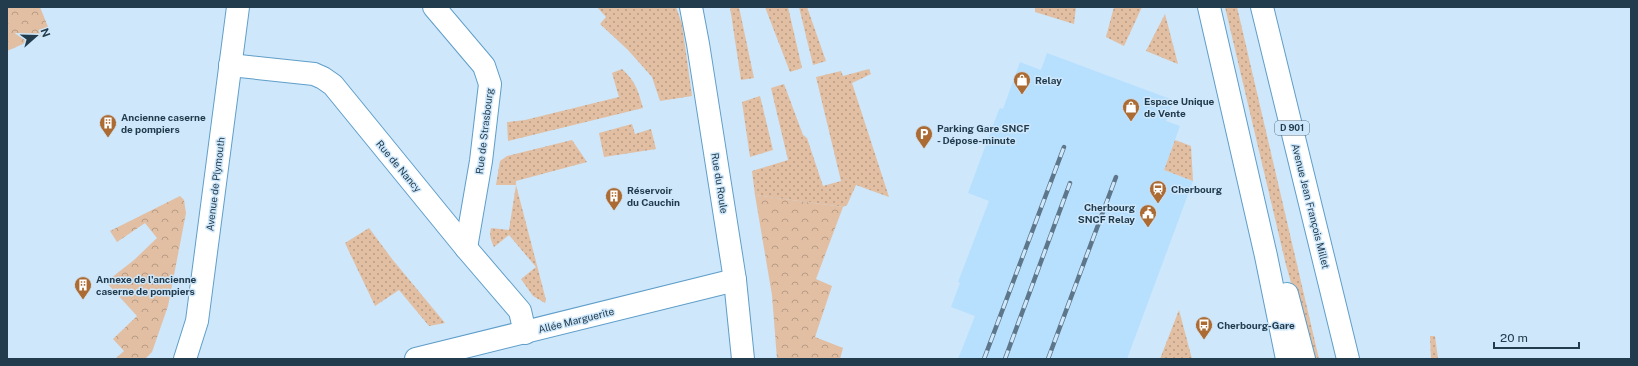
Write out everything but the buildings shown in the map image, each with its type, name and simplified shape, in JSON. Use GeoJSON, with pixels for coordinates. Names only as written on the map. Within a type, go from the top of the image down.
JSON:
{"type":"FeatureCollection","features":[{"type":"Feature","properties":{"kind":"street","name":"Avenue de Plymouth"},"geometry":{"type":"LineString","coordinates":[[185,359],[197,321],[238,7]]}},
{"type":"Feature","properties":{"kind":"street","name":"Rue de Strasbourg"},"geometry":{"type":"LineString","coordinates":[[434,7],[484,66],[490,84],[481,161],[466,248]]}},
{"type":"Feature","properties":{"kind":"street","name":"Rue du Roule"},"geometry":{"type":"LineString","coordinates":[[691,7],[735,280],[743,359]]}},
{"type":"Feature","properties":{"kind":"street"},"geometry":{"type":"LineString","coordinates":[[1209,7],[1266,256],[1287,359]]}},
{"type":"Feature","properties":{"kind":"street","name":"Avenue Jean François Millet"},"geometry":{"type":"LineString","coordinates":[[1262,7],[1348,359]]}},
{"type":"Feature","properties":{"kind":"street","name":"Rue de Nancy"},"geometry":{"type":"LineString","coordinates":[[230,65],[306,74],[323,78],[333,85],[466,248],[520,311],[525,333]]}},
{"type":"Feature","properties":{"kind":"street"},"geometry":{"type":"LineString","coordinates":[[1266,256],[1289,298],[1304,359]]}},
{"type":"Feature","properties":{"kind":"street","name":"Allée Marguerite"},"geometry":{"type":"LineString","coordinates":[[416,359],[735,280]]}},
{"type":"Feature","properties":{"kind":"shaded area"},"geometry":{"type":"Polygon","coordinates":[[[1047,53],[1173,100],[1166,121],[1180,126],[1164,170],[1193,181],[1127,359],[958,359],[975,316],[951,307],[960,283],[958,282],[989,201],[968,193],[998,112],[1000,108],[1003,109],[1020,62],[1041,70],[1047,53]]]}},
{"type":"Feature","properties":{"kind":"green space"},"geometry":{"type":"Polygon","coordinates":[[[7,7],[40,7],[50,32],[7,51],[7,7]]]}},
{"type":"Feature","properties":{"kind":"green space"},"geometry":{"type":"Polygon","coordinates":[[[597,7],[676,7],[682,24],[692,96],[660,101],[652,77],[628,50],[600,24],[606,17],[597,7]]]}},
{"type":"Feature","properties":{"kind":"green space"},"geometry":{"type":"Polygon","coordinates":[[[730,7],[739,7],[754,78],[741,80],[730,7]]]}},
{"type":"Feature","properties":{"kind":"green space"},"geometry":{"type":"Polygon","coordinates":[[[765,7],[788,7],[802,68],[790,72],[765,7]]]}},
{"type":"Feature","properties":{"kind":"green space"},"geometry":{"type":"Polygon","coordinates":[[[799,7],[807,7],[826,61],[813,65],[799,7]]]}},
{"type":"Feature","properties":{"kind":"green space"},"geometry":{"type":"Polygon","coordinates":[[[1035,7],[1076,7],[1074,24],[1035,12],[1035,7]]]}},
{"type":"Feature","properties":{"kind":"green space"},"geometry":{"type":"Polygon","coordinates":[[[1114,7],[1142,7],[1124,46],[1106,37],[1114,7]]]}},
{"type":"Feature","properties":{"kind":"green space"},"geometry":{"type":"Polygon","coordinates":[[[1225,7],[1237,7],[1319,359],[1313,359],[1286,265],[1225,7]]]}},
{"type":"Feature","properties":{"kind":"green space"},"geometry":{"type":"Polygon","coordinates":[[[1165,14],[1178,64],[1146,51],[1165,14]]]}},
{"type":"Feature","properties":{"kind":"green space"},"geometry":{"type":"Polygon","coordinates":[[[622,69],[636,87],[643,108],[508,141],[507,122],[525,120],[619,97],[612,73],[622,69]]]}},
{"type":"Feature","properties":{"kind":"green space"},"geometry":{"type":"Polygon","coordinates":[[[869,69],[871,74],[852,83],[889,197],[856,185],[847,205],[843,207],[755,195],[752,171],[788,160],[771,88],[784,84],[803,135],[807,138],[823,186],[841,181],[816,77],[841,71],[843,76],[869,69]]]}},
{"type":"Feature","properties":{"kind":"green space"},"geometry":{"type":"Polygon","coordinates":[[[760,96],[773,150],[750,157],[742,102],[760,96]]]}},
{"type":"Feature","properties":{"kind":"green space"},"geometry":{"type":"Polygon","coordinates":[[[632,124],[635,134],[651,129],[656,149],[604,157],[599,133],[632,124]]]}},
{"type":"Feature","properties":{"kind":"green space"},"geometry":{"type":"Polygon","coordinates":[[[572,140],[587,162],[516,181],[516,185],[496,185],[500,161],[507,156],[572,140]]]}},
{"type":"Feature","properties":{"kind":"green space"},"geometry":{"type":"Polygon","coordinates":[[[1175,140],[1191,146],[1193,181],[1164,170],[1175,140]]]}},
{"type":"Feature","properties":{"kind":"green space"},"geometry":{"type":"Polygon","coordinates":[[[516,185],[546,300],[545,303],[533,296],[521,279],[536,267],[509,235],[494,247],[491,238],[491,228],[509,230],[516,185]]]}},
{"type":"Feature","properties":{"kind":"green space"},"geometry":{"type":"Polygon","coordinates":[[[755,195],[843,207],[816,279],[832,286],[815,337],[843,348],[840,359],[777,359],[772,295],[755,195]]]}},
{"type":"Feature","properties":{"kind":"green space"},"geometry":{"type":"Polygon","coordinates":[[[180,196],[184,200],[186,213],[168,306],[152,352],[145,359],[115,359],[124,351],[113,339],[137,316],[106,282],[134,260],[157,238],[145,223],[117,242],[110,231],[180,196]]]}},
{"type":"Feature","properties":{"kind":"green space"},"geometry":{"type":"Polygon","coordinates":[[[369,228],[392,259],[445,323],[429,326],[399,290],[375,306],[345,243],[369,228]]]}},
{"type":"Feature","properties":{"kind":"green space"},"geometry":{"type":"Polygon","coordinates":[[[1179,310],[1192,359],[1160,359],[1179,310]]]}},
{"type":"Feature","properties":{"kind":"green space"},"geometry":{"type":"Polygon","coordinates":[[[1430,336],[1435,336],[1438,359],[1431,359],[1430,336]]]}},
{"type":"Feature","properties":{"kind":"railway"},"geometry":{"type":"LineString","coordinates":[[984,359],[1064,147]]}},
{"type":"Feature","properties":{"kind":"railway"},"geometry":{"type":"LineString","coordinates":[[1048,359],[1116,177]]}},
{"type":"Feature","properties":{"kind":"railway"},"geometry":{"type":"LineString","coordinates":[[1005,359],[1070,183]]}},
{"type":"Feature","properties":{"kind":"place","name":"Relay"},"geometry":{"type":"Point","coordinates":[1022,95]}},
{"type":"Feature","properties":{"kind":"place","name":"Espace Unique de Vente"},"geometry":{"type":"Point","coordinates":[1131,122]}},
{"type":"Feature","properties":{"kind":"place","name":"Ancienne caserne de pompiers"},"geometry":{"type":"Point","coordinates":[108,138]}},
{"type":"Feature","properties":{"kind":"place","name":"Parking Gare SNCF - Dépose-minute"},"geometry":{"type":"Point","coordinates":[924,149]}},
{"type":"Feature","properties":{"kind":"place","name":"Cherbourg"},"geometry":{"type":"Point","coordinates":[1158,204]}},
{"type":"Feature","properties":{"kind":"place","name":"Réservoir du Cauchin"},"geometry":{"type":"Point","coordinates":[614,211]}},
{"type":"Feature","properties":{"kind":"place","name":"Cherbourg SNCF Relay"},"geometry":{"type":"Point","coordinates":[1148,228]}},
{"type":"Feature","properties":{"kind":"place","name":"Annexe de l'ancienne caserne de pompiers"},"geometry":{"type":"Point","coordinates":[83,300]}},
{"type":"Feature","properties":{"kind":"place","name":"Cherbourg-Gare"},"geometry":{"type":"Point","coordinates":[1204,340]}}]}
